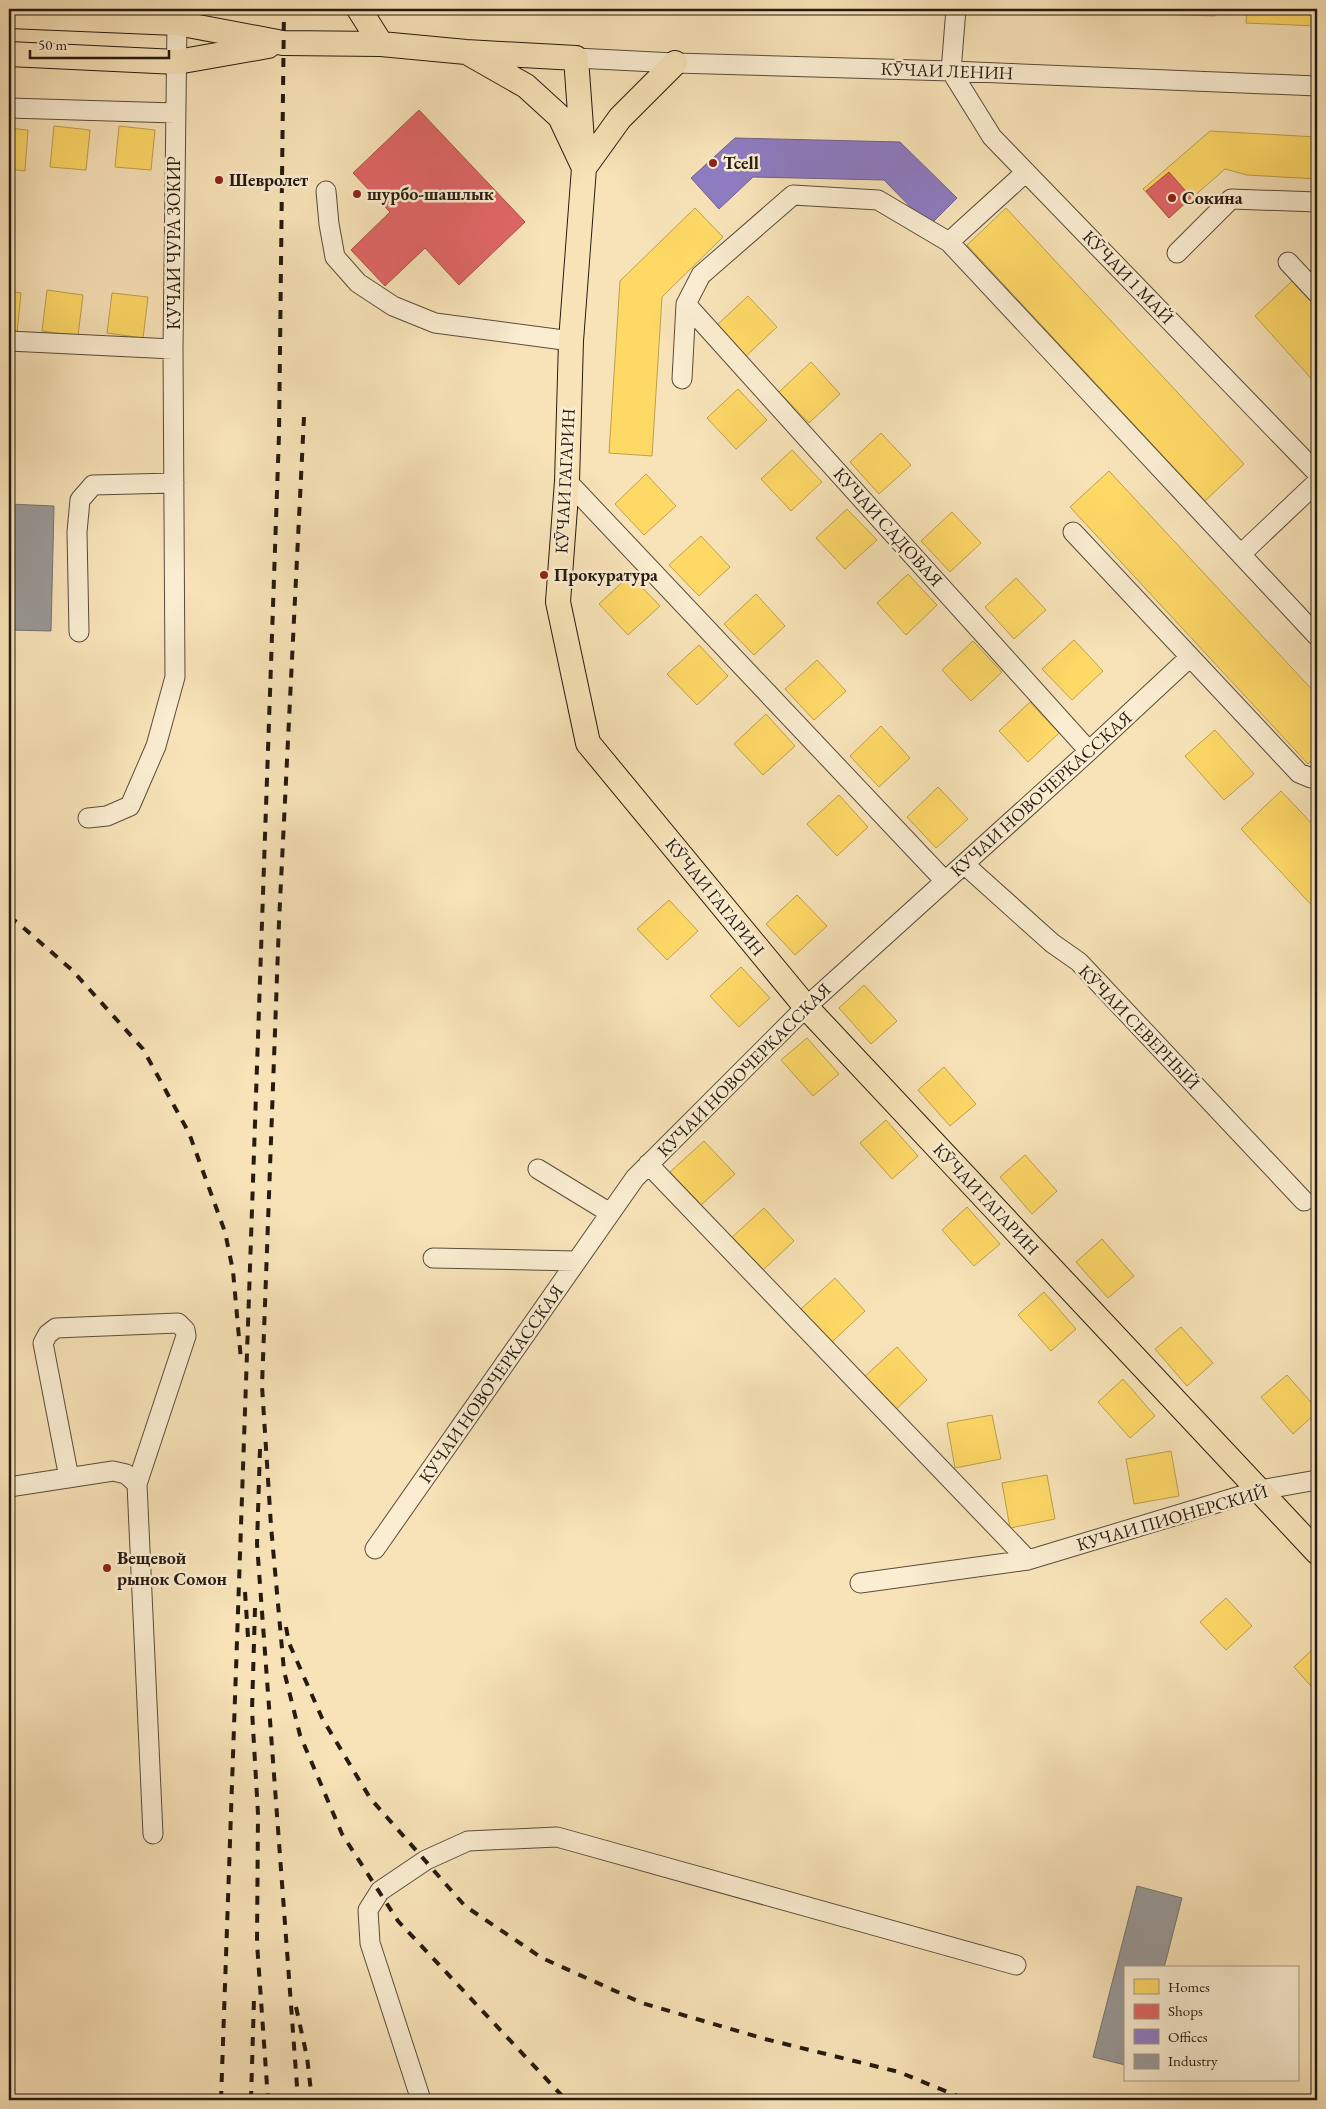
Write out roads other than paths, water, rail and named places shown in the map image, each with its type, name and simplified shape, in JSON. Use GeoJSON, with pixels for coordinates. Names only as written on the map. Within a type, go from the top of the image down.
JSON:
{"type":"FeatureCollection","features":[{"type":"Feature","properties":{"kind":"main road"},"geometry":{"type":"LineString","coordinates":[[359,9],[381,44]]}},
{"type":"Feature","properties":{"kind":"main road"},"geometry":{"type":"LineString","coordinates":[[283,43],[177,62],[16,55],[17,16],[177,23],[283,43],[381,44],[466,52],[576,58]]}},
{"type":"Feature","properties":{"kind":"main road"},"geometry":{"type":"LineString","coordinates":[[466,52],[526,86],[560,117],[584,168],[620,118],[675,63]]}},
{"type":"Feature","properties":{"kind":"main road","name":"КӮЧАИ ГАГАРИН"},"geometry":{"type":"LineString","coordinates":[[576,58],[584,168],[571,341],[567,481],[558,602],[588,743],[806,1007],[1317,1552]]}},
{"type":"Feature","properties":{"kind":"street"},"geometry":{"type":"LineString","coordinates":[[951,71],[956,9]]}},
{"type":"Feature","properties":{"kind":"street","name":"КУЧАИ ЧУРА ЗОКИР"},"geometry":{"type":"LineString","coordinates":[[9,341],[173,349],[177,23]]}},
{"type":"Feature","properties":{"kind":"street","name":"КӮЧАИ ЛЕНИН"},"geometry":{"type":"LineString","coordinates":[[576,58],[1317,86]]}},
{"type":"Feature","properties":{"kind":"street","name":"КӮЧАИ 1 МАЙ"},"geometry":{"type":"LineString","coordinates":[[951,71],[992,137],[1317,474]]}},
{"type":"Feature","properties":{"kind":"street"},"geometry":{"type":"LineString","coordinates":[[9,108],[175,113]]}},
{"type":"Feature","properties":{"kind":"street"},"geometry":{"type":"LineString","coordinates":[[950,242],[1026,172]]}},
{"type":"Feature","properties":{"kind":"street"},"geometry":{"type":"LineString","coordinates":[[326,191],[335,257],[358,283],[393,306],[436,323],[571,341]]}},
{"type":"Feature","properties":{"kind":"street"},"geometry":{"type":"LineString","coordinates":[[682,379],[686,304],[700,275],[793,195],[878,200],[950,242],[1317,636]]}},
{"type":"Feature","properties":{"kind":"street"},"geometry":{"type":"LineString","coordinates":[[1177,253],[1231,199],[1317,202]]}},
{"type":"Feature","properties":{"kind":"street"},"geometry":{"type":"LineString","coordinates":[[1288,262],[1317,293]]}},
{"type":"Feature","properties":{"kind":"street","name":"КУЧАИ САДОВАЯ"},"geometry":{"type":"LineString","coordinates":[[686,304],[1089,750]]}},
{"type":"Feature","properties":{"kind":"street"},"geometry":{"type":"LineString","coordinates":[[88,818],[108,816],[130,806],[156,746],[175,678],[173,349]]}},
{"type":"Feature","properties":{"kind":"street"},"geometry":{"type":"LineString","coordinates":[[567,481],[945,881]]}},
{"type":"Feature","properties":{"kind":"street"},"geometry":{"type":"LineString","coordinates":[[1242,554],[1317,482]]}},
{"type":"Feature","properties":{"kind":"street"},"geometry":{"type":"LineString","coordinates":[[79,632],[77,532],[80,500],[93,486],[174,483]]}},
{"type":"Feature","properties":{"kind":"street"},"geometry":{"type":"LineString","coordinates":[[1073,532],[1298,773],[1311,778],[1317,776]]}},
{"type":"Feature","properties":{"kind":"street","name":"КУЧАИ НОВОЧЕРКАССКАЯ"},"geometry":{"type":"LineString","coordinates":[[375,1549],[635,1178],[806,1007],[1190,657]]}},
{"type":"Feature","properties":{"kind":"street","name":"КӮЧАИ СЕВЕРНЫЙ"},"geometry":{"type":"LineString","coordinates":[[964,864],[1052,943],[1079,962],[1304,1201]]}},
{"type":"Feature","properties":{"kind":"street"},"geometry":{"type":"LineString","coordinates":[[648,1164],[1028,1560]]}},
{"type":"Feature","properties":{"kind":"street"},"geometry":{"type":"LineString","coordinates":[[538,1169],[610,1213]]}},
{"type":"Feature","properties":{"kind":"street"},"geometry":{"type":"LineString","coordinates":[[433,1258],[576,1261]]}},
{"type":"Feature","properties":{"kind":"street"},"geometry":{"type":"LineString","coordinates":[[69,1478],[43,1344],[48,1334],[56,1328],[178,1323],[185,1330],[186,1336],[137,1484],[153,1834]]}},
{"type":"Feature","properties":{"kind":"street"},"geometry":{"type":"LineString","coordinates":[[9,1487],[114,1471],[126,1474],[137,1484]]}},
{"type":"Feature","properties":{"kind":"street","name":"КУЧАИ ПИОНЕРСКИЙ"},"geometry":{"type":"LineString","coordinates":[[860,1583],[1028,1560],[1260,1490],[1317,1480]]}},
{"type":"Feature","properties":{"kind":"street"},"geometry":{"type":"LineString","coordinates":[[421,2100],[370,1943],[368,1910],[380,1891],[426,1860],[468,1841],[557,1837],[1016,1965]]}},
{"type":"Feature","properties":{"kind":"railway"},"geometry":{"type":"LineString","coordinates":[[221,2100],[279,434],[284,9]]}},
{"type":"Feature","properties":{"kind":"railway"},"geometry":{"type":"LineString","coordinates":[[304,417],[279,922],[262,1386],[271,1526],[284,1671],[300,1735],[342,1834],[398,1921],[566,2100]]}},
{"type":"Feature","properties":{"kind":"railway"},"geometry":{"type":"LineString","coordinates":[[9,917],[72,970],[143,1049],[189,1133],[225,1232],[233,1271],[241,1360]]}},
{"type":"Feature","properties":{"kind":"railway"},"geometry":{"type":"LineString","coordinates":[[260,1449],[257,1544],[298,2100]]}},
{"type":"Feature","properties":{"kind":"railway"},"geometry":{"type":"LineString","coordinates":[[245,1592],[248,1637]]}},
{"type":"Feature","properties":{"kind":"railway"},"geometry":{"type":"LineString","coordinates":[[255,1608],[252,1710],[258,1814],[257,1943],[268,2100]]}},
{"type":"Feature","properties":{"kind":"railway"},"geometry":{"type":"LineString","coordinates":[[286,1627],[289,1643],[322,1718],[370,1798],[465,1906],[542,1958],[642,2003],[765,2039],[899,2072],[967,2100]]}},
{"type":"Feature","properties":{"kind":"railway"},"geometry":{"type":"LineString","coordinates":[[251,2100],[254,1998]]}},
{"type":"Feature","properties":{"kind":"railway"},"geometry":{"type":"LineString","coordinates":[[296,2007],[307,2057],[312,2100]]}},
{"type":"Feature","properties":{"kind":"place","name":"Tcell"},"geometry":{"type":"Point","coordinates":[713,163]}},
{"type":"Feature","properties":{"kind":"place","name":"Шевролет"},"geometry":{"type":"Point","coordinates":[219,180]}},
{"type":"Feature","properties":{"kind":"place","name":"шурбо-шашлык"},"geometry":{"type":"Point","coordinates":[357,194]}},
{"type":"Feature","properties":{"kind":"place","name":"Сокина"},"geometry":{"type":"Point","coordinates":[1172,198]}},
{"type":"Feature","properties":{"kind":"place","name":"Прокуратура"},"geometry":{"type":"Point","coordinates":[544,575]}},
{"type":"Feature","properties":{"kind":"place","name":"Вещевой рынок Сомон"},"geometry":{"type":"Point","coordinates":[107,1568]}}]}
